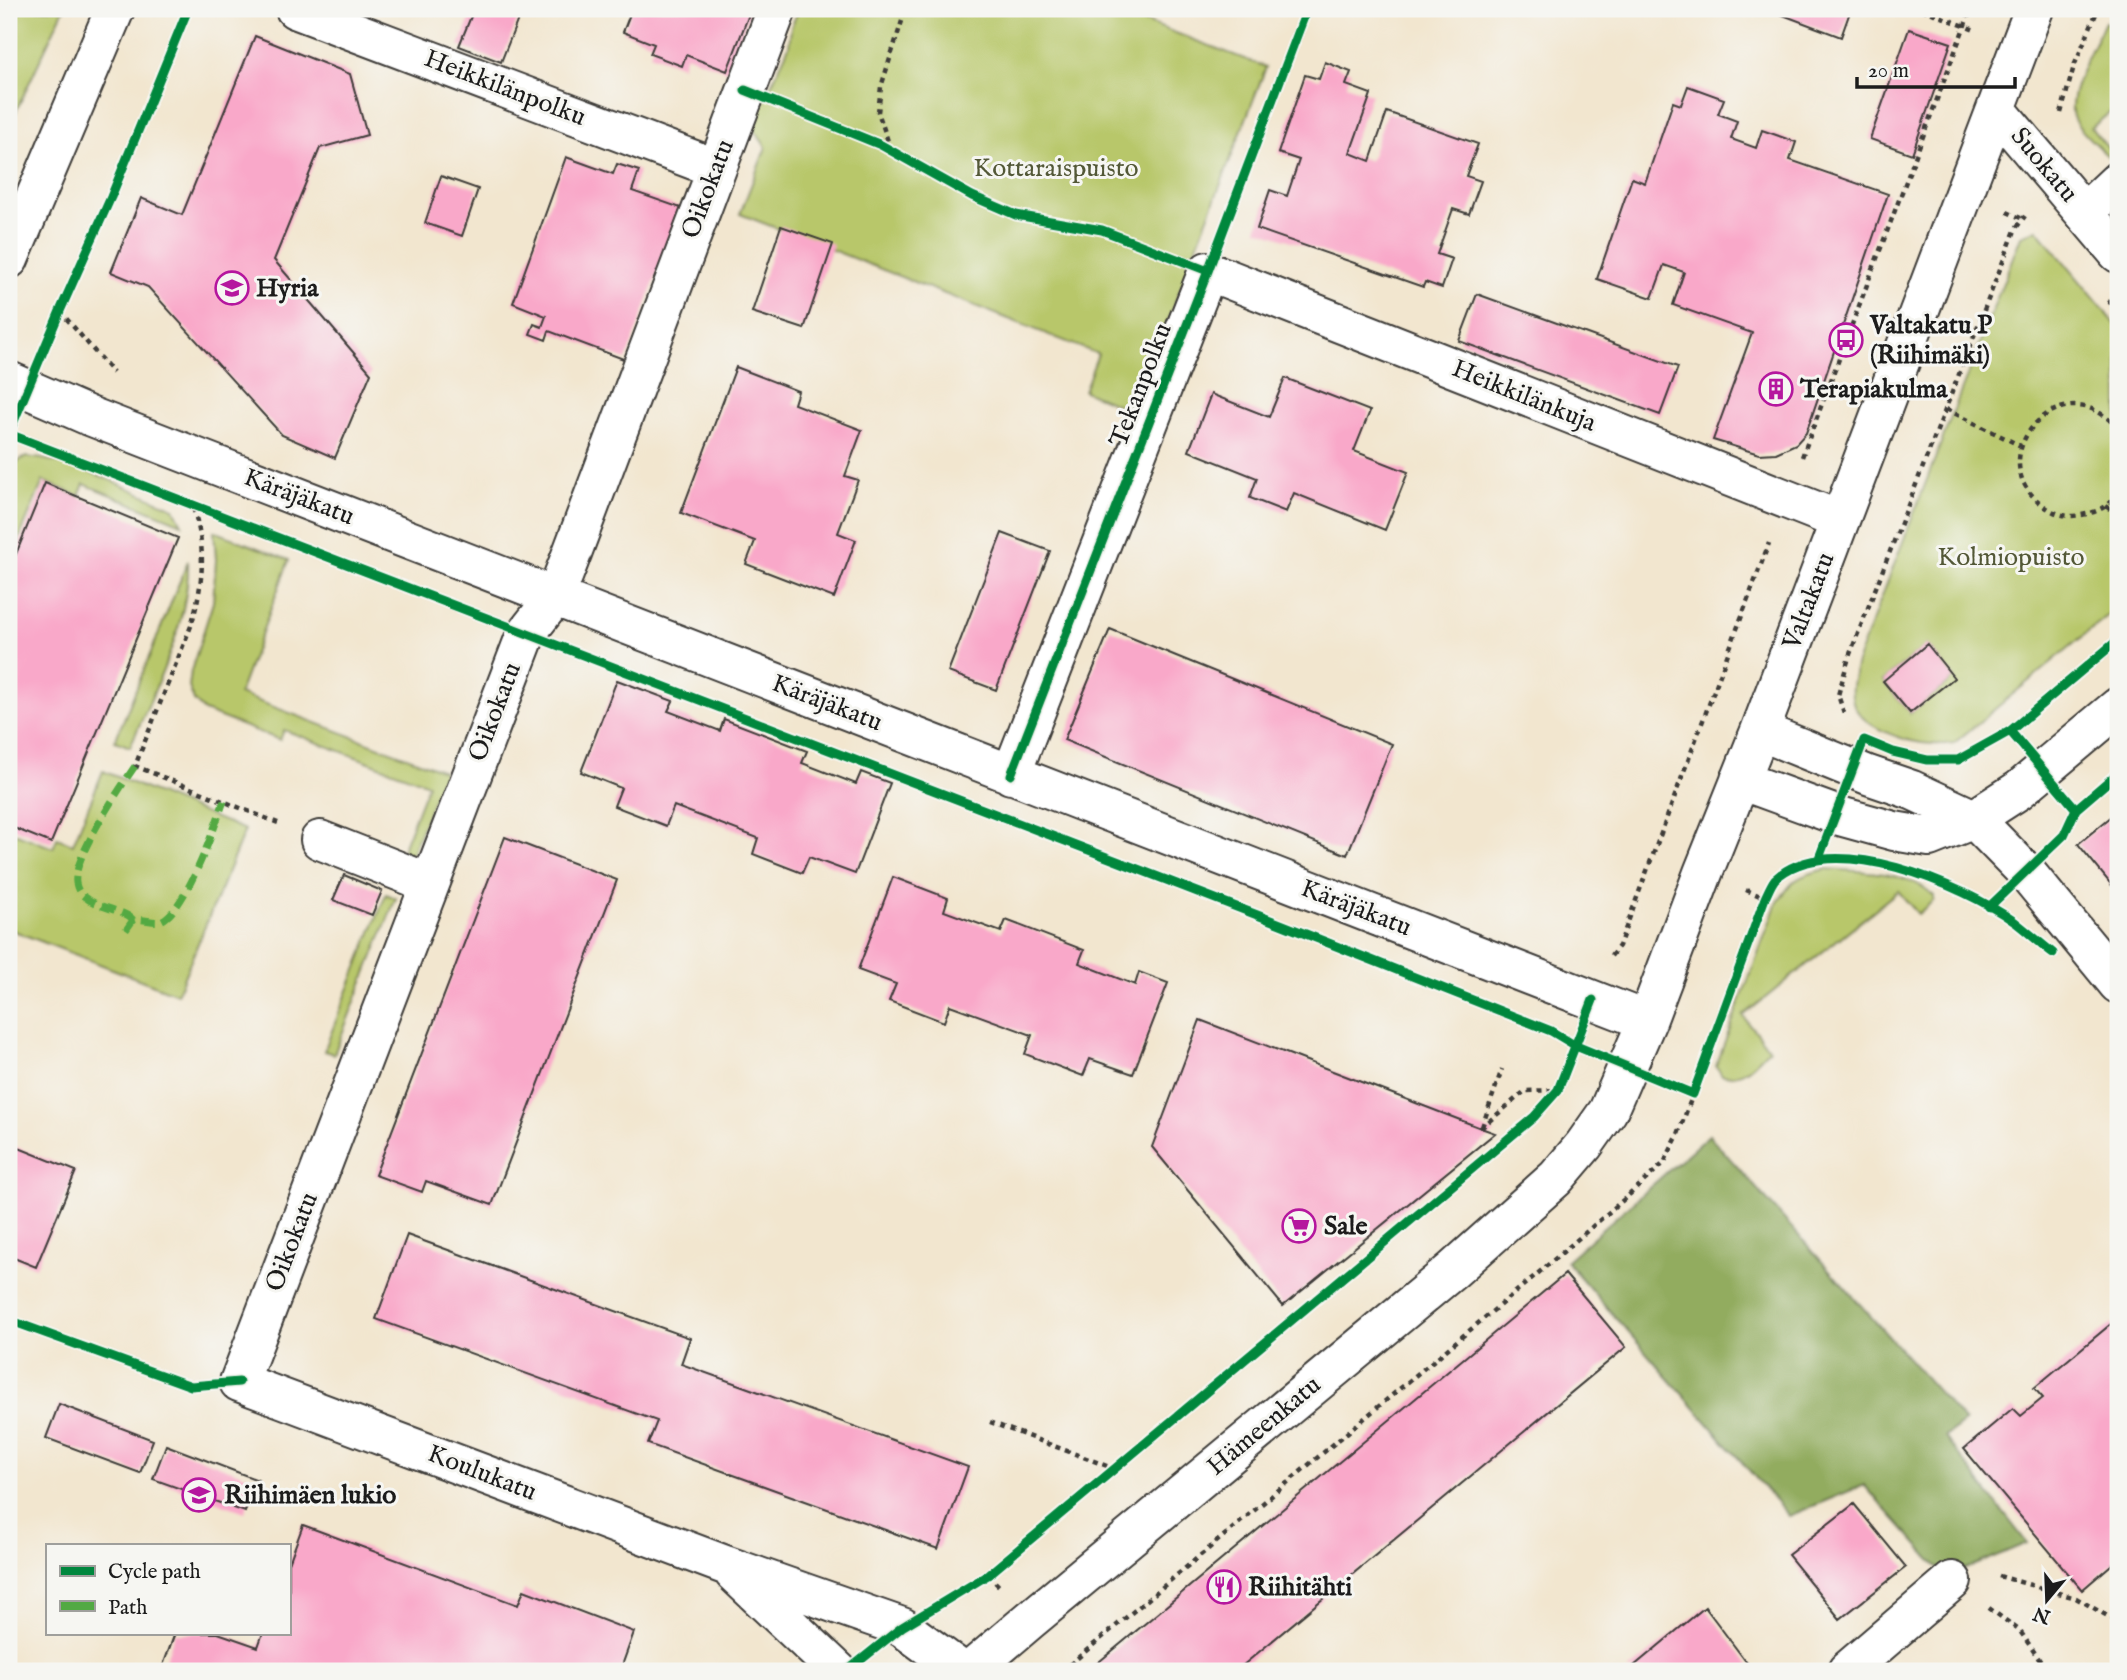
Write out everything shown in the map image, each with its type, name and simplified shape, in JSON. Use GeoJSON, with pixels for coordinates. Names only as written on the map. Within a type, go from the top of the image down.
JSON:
{"type":"FeatureCollection","features":[{"type":"Feature","properties":{"kind":"street"},"geometry":{"type":"LineString","coordinates":[[9,259],[115,9]]}},
{"type":"Feature","properties":{"kind":"street","name":"Heikkilänpolku"},"geometry":{"type":"LineString","coordinates":[[295,9],[715,168]]}},
{"type":"Feature","properties":{"kind":"street","name":"Oikokatu"},"geometry":{"type":"LineString","coordinates":[[239,1382],[526,634],[555,597],[777,9]]}},
{"type":"Feature","properties":{"kind":"street","name":"Valtakatu"},"geometry":{"type":"LineString","coordinates":[[1556,1178],[1608,1111],[1647,1021],[2034,9]]}},
{"type":"Feature","properties":{"kind":"street","name":"Suokatu"},"geometry":{"type":"LineString","coordinates":[[1996,109],[2118,253]]}},
{"type":"Feature","properties":{"kind":"street"},"geometry":{"type":"LineString","coordinates":[[2084,213],[2118,181]]}},
{"type":"Feature","properties":{"kind":"street","name":"Heikkilänkuja"},"geometry":{"type":"LineString","coordinates":[[1208,271],[1839,520]]}},
{"type":"Feature","properties":{"kind":"street","name":"Tekanpolku"},"geometry":{"type":"LineString","coordinates":[[1011,775],[1208,271]]}},
{"type":"Feature","properties":{"kind":"street","name":"Käräjäkatu"},"geometry":{"type":"LineString","coordinates":[[9,381],[87,415],[1647,1021]]}},
{"type":"Feature","properties":{"kind":"street"},"geometry":{"type":"LineString","coordinates":[[1740,780],[1836,815],[1894,831],[1929,837],[1974,819],[2018,790],[2118,707]]}},
{"type":"Feature","properties":{"kind":"street"},"geometry":{"type":"LineString","coordinates":[[1760,731],[1859,754],[1912,790],[1974,819],[2026,872],[2118,984]]}},
{"type":"Feature","properties":{"kind":"street"},"geometry":{"type":"LineString","coordinates":[[320,840],[429,883]]}},
{"type":"Feature","properties":{"kind":"street","name":"Hämeenkatu"},"geometry":{"type":"LineString","coordinates":[[970,1671],[1453,1270],[1556,1178]]}},
{"type":"Feature","properties":{"kind":"street","name":"Koulukatu"},"geometry":{"type":"LineString","coordinates":[[239,1382],[725,1565],[902,1627],[962,1671]]}},
{"type":"Feature","properties":{"kind":"street","name":"Koulukatu"},"geometry":{"type":"LineString","coordinates":[[725,1565],[838,1671]]}},
{"type":"Feature","properties":{"kind":"street"},"geometry":{"type":"LineString","coordinates":[[1847,1671],[1952,1581]]}},
{"type":"Feature","properties":{"kind":"path"},"geometry":{"type":"LineString","coordinates":[[1922,9],[1965,26]]}},
{"type":"Feature","properties":{"kind":"path"},"geometry":{"type":"LineString","coordinates":[[1859,754],[1838,695],[1850,654],[2015,228],[2029,210],[2046,168],[2066,131],[2060,111],[2074,66],[2098,9]]}},
{"type":"Feature","properties":{"kind":"path"},"geometry":{"type":"LineString","coordinates":[[891,150],[878,112],[881,88],[902,21]]}},
{"type":"Feature","properties":{"kind":"path"},"geometry":{"type":"LineString","coordinates":[[881,145],[901,155]]}},
{"type":"Feature","properties":{"kind":"path"},"geometry":{"type":"LineString","coordinates":[[55,322],[65,298]]}},
{"type":"Feature","properties":{"kind":"path"},"geometry":{"type":"LineString","coordinates":[[2118,429],[2112,421],[2093,409],[2075,406],[2057,408],[2041,417],[2029,430],[2021,446],[2020,464],[2024,482],[2034,497],[2048,510],[2065,516],[2084,516],[2101,509],[2118,494]]}},
{"type":"Feature","properties":{"kind":"path"},"geometry":{"type":"LineString","coordinates":[[1946,409],[2021,446]]}},
{"type":"Feature","properties":{"kind":"path"},"geometry":{"type":"LineString","coordinates":[[2112,421],[2118,418]]}},
{"type":"Feature","properties":{"kind":"path"},"geometry":{"type":"LineString","coordinates":[[191,504],[203,508]]}},
{"type":"Feature","properties":{"kind":"path"},"geometry":{"type":"LineString","coordinates":[[191,504],[202,555],[198,602],[135,766],[320,840]]}},
{"type":"Feature","properties":{"kind":"path"},"geometry":{"type":"LineString","coordinates":[[2106,506],[2118,516]]}},
{"type":"Feature","properties":{"kind":"path"},"geometry":{"type":"LineString","coordinates":[[1760,911],[1769,889]]}},
{"type":"Feature","properties":{"kind":"path"},"geometry":{"type":"LineString","coordinates":[[1514,1073],[1498,1067],[1481,1128],[1525,1091],[1558,1090]]}},
{"type":"Feature","properties":{"kind":"path"},"geometry":{"type":"LineString","coordinates":[[1627,1067],[1693,1094]]}},
{"type":"Feature","properties":{"kind":"path"},"geometry":{"type":"LineString","coordinates":[[1546,1103],[1558,1090],[1563,1079]]}},
{"type":"Feature","properties":{"kind":"path"},"geometry":{"type":"LineString","coordinates":[[1536,1081],[1558,1090]]}},
{"type":"Feature","properties":{"kind":"path"},"geometry":{"type":"LineString","coordinates":[[1062,1671],[1549,1264],[1664,1163],[1698,1081]]}},
{"type":"Feature","properties":{"kind":"path"},"geometry":{"type":"LineString","coordinates":[[9,1337],[13,1322],[30,1328]]}},
{"type":"Feature","properties":{"kind":"path"},"geometry":{"type":"LineString","coordinates":[[990,1422],[1115,1469]]}},
{"type":"Feature","properties":{"kind":"path"},"geometry":{"type":"LineString","coordinates":[[1105,1478],[1126,1460]]}},
{"type":"Feature","properties":{"kind":"path"},"geometry":{"type":"LineString","coordinates":[[977,1582],[999,1566]]}},
{"type":"Feature","properties":{"kind":"path"},"geometry":{"type":"LineString","coordinates":[[1952,1581],[1997,1576],[2076,1598],[2118,1622]]}},
{"type":"Feature","properties":{"kind":"path"},"geometry":{"type":"LineString","coordinates":[[1952,1581],[2020,1631],[2047,1671]]}},
{"type":"Feature","properties":{"kind":"green space"},"geometry":{"type":"Polygon","coordinates":[[[21,9],[64,9],[9,126],[9,38],[21,9]]]}},
{"type":"Feature","properties":{"kind":"green space","name":"Kottaraispuisto"},"geometry":{"type":"Polygon","coordinates":[[[799,9],[1112,9],[1266,67],[1133,411],[1084,391],[1098,354],[740,214],[766,147],[752,127],[789,46],[791,27],[799,9]]]}},
{"type":"Feature","properties":{"kind":"green space"},"geometry":{"type":"Polygon","coordinates":[[[2105,22],[2118,28],[2118,106],[2091,128],[2118,160],[2114,162],[2080,128],[2072,113],[2072,101],[2081,72],[2105,22]]]}},
{"type":"Feature","properties":{"kind":"green space","name":"Kolmiopuisto"},"geometry":{"type":"Polygon","coordinates":[[[2037,229],[2118,327],[2118,607],[1954,743],[1911,741],[1875,726],[1857,711],[1852,697],[1854,674],[2021,236],[2037,229]],[[1927,645],[1883,681],[1910,713],[1954,678],[1927,645]]]}},
{"type":"Feature","properties":{"kind":"green space"},"geometry":{"type":"Polygon","coordinates":[[[27,457],[65,464],[120,484],[174,508],[182,524],[84,484],[79,496],[43,481],[9,563],[9,476],[15,464],[27,457]]]}},
{"type":"Feature","properties":{"kind":"green space"},"geometry":{"type":"Polygon","coordinates":[[[214,531],[289,560],[239,694],[444,771],[411,856],[401,853],[428,784],[284,730],[280,740],[204,711],[194,701],[189,687],[191,671],[213,602],[216,560],[214,531]]]}},
{"type":"Feature","properties":{"kind":"green space"},"geometry":{"type":"Polygon","coordinates":[[[188,561],[187,584],[177,632],[130,747],[115,741],[188,561]]]}},
{"type":"Feature","properties":{"kind":"green space"},"geometry":{"type":"Polygon","coordinates":[[[103,771],[245,830],[177,994],[9,929],[9,831],[53,848],[57,838],[73,844],[103,771]]]}},
{"type":"Feature","properties":{"kind":"green space"},"geometry":{"type":"Polygon","coordinates":[[[1827,869],[1898,877],[1923,887],[1934,896],[1934,900],[1918,914],[1898,891],[1743,1016],[1769,1049],[1743,1072],[1722,1075],[1716,1066],[1776,905],[1796,880],[1827,869]]]}},
{"type":"Feature","properties":{"kind":"green space"},"geometry":{"type":"Polygon","coordinates":[[[386,894],[396,898],[334,1054],[324,1051],[386,894]]]}},
{"type":"Feature","properties":{"kind":"green space"},"geometry":{"type":"Polygon","coordinates":[[[1709,1135],[1965,1422],[1945,1437],[2027,1543],[1946,1577],[1864,1485],[1789,1516],[1566,1261],[1709,1135]]]}},
{"type":"Feature","properties":{"kind":"building"},"geometry":{"type":"Polygon","coordinates":[[[474,9],[522,9],[501,62],[459,46],[474,9]]]}},
{"type":"Feature","properties":{"kind":"building"},"geometry":{"type":"Polygon","coordinates":[[[632,9],[751,9],[727,71],[686,55],[682,66],[650,54],[654,44],[623,32],[632,9]]]}},
{"type":"Feature","properties":{"kind":"building"},"geometry":{"type":"Polygon","coordinates":[[[1767,9],[1851,9],[1841,37],[1767,9]]]}},
{"type":"Feature","properties":{"kind":"building"},"geometry":{"type":"Polygon","coordinates":[[[1909,29],[1951,43],[1912,154],[1870,139],[1909,29]]]}},
{"type":"Feature","properties":{"kind":"building"},"geometry":{"type":"Polygon","coordinates":[[[255,36],[350,74],[367,135],[320,148],[274,260],[371,373],[335,458],[282,435],[148,287],[111,272],[141,198],[182,215],[255,36]]]}},
{"type":"Feature","properties":{"kind":"building"},"geometry":{"type":"Polygon","coordinates":[[[1325,62],[1351,72],[1346,85],[1371,94],[1350,153],[1370,161],[1387,112],[1478,144],[1466,176],[1481,181],[1469,214],[1453,209],[1437,254],[1452,259],[1442,288],[1425,282],[1423,287],[1257,229],[1270,190],[1287,196],[1299,160],[1278,153],[1305,75],[1319,79],[1325,62]]]}},
{"type":"Feature","properties":{"kind":"building"},"geometry":{"type":"Polygon","coordinates":[[[1688,86],[1724,99],[1718,114],[1737,121],[1731,139],[1756,148],[1762,130],[1796,142],[1790,160],[1888,194],[1806,433],[1796,444],[1776,453],[1759,454],[1713,440],[1752,333],[1673,305],[1684,272],[1664,265],[1652,298],[1597,279],[1632,178],[1645,183],[1673,102],[1681,105],[1688,86]]]}},
{"type":"Feature","properties":{"kind":"building"},"geometry":{"type":"Polygon","coordinates":[[[566,157],[613,174],[617,164],[639,171],[632,191],[681,208],[626,360],[549,331],[546,340],[530,334],[534,324],[542,327],[546,316],[513,303],[566,157]]]}},
{"type":"Feature","properties":{"kind":"building"},"geometry":{"type":"Polygon","coordinates":[[[441,176],[478,189],[462,236],[425,223],[441,176]]]}},
{"type":"Feature","properties":{"kind":"building"},"geometry":{"type":"Polygon","coordinates":[[[781,226],[833,244],[804,329],[752,312],[781,226]]]}},
{"type":"Feature","properties":{"kind":"building"},"geometry":{"type":"Polygon","coordinates":[[[1477,294],[1678,367],[1660,415],[1459,341],[1477,294]]]}},
{"type":"Feature","properties":{"kind":"building"},"geometry":{"type":"Polygon","coordinates":[[[736,367],[798,391],[794,404],[862,430],[845,476],[858,480],[838,533],[856,540],[834,598],[746,564],[755,541],[681,513],[736,367]]]}},
{"type":"Feature","properties":{"kind":"building"},"geometry":{"type":"Polygon","coordinates":[[[1285,378],[1370,411],[1354,451],[1408,472],[1385,530],[1294,493],[1286,512],[1250,498],[1257,478],[1189,451],[1211,394],[1269,417],[1285,378]]]}},
{"type":"Feature","properties":{"kind":"building"},"geometry":{"type":"Polygon","coordinates":[[[45,483],[178,538],[51,843],[9,826],[9,571],[45,483]]]}},
{"type":"Feature","properties":{"kind":"building"},"geometry":{"type":"Polygon","coordinates":[[[1002,533],[1050,551],[996,690],[948,672],[1002,533]]]}},
{"type":"Feature","properties":{"kind":"building"},"geometry":{"type":"Polygon","coordinates":[[[1110,629],[1392,744],[1347,855],[1064,740],[1110,629]]]}},
{"type":"Feature","properties":{"kind":"building"},"geometry":{"type":"Polygon","coordinates":[[[1927,644],[1954,678],[1910,713],[1883,681],[1927,644]]]}},
{"type":"Feature","properties":{"kind":"building"},"geometry":{"type":"Polygon","coordinates":[[[617,680],[673,701],[668,711],[720,731],[724,719],[807,751],[802,763],[856,784],[861,772],[890,783],[855,874],[809,857],[802,873],[753,854],[758,838],[674,806],[666,826],[614,806],[621,788],[581,772],[617,680]]]}},
{"type":"Feature","properties":{"kind":"building"},"geometry":{"type":"Polygon","coordinates":[[[2118,811],[2118,893],[2078,844],[2118,811]]]}},
{"type":"Feature","properties":{"kind":"building"},"geometry":{"type":"Polygon","coordinates":[[[505,837],[617,880],[492,1205],[426,1181],[422,1192],[375,1175],[505,837]]]}},
{"type":"Feature","properties":{"kind":"building"},"geometry":{"type":"Polygon","coordinates":[[[344,875],[382,891],[372,915],[333,900],[344,875]]]}},
{"type":"Feature","properties":{"kind":"building"},"geometry":{"type":"Polygon","coordinates":[[[893,877],[948,898],[944,911],[1001,932],[1006,920],[1084,950],[1079,963],[1135,985],[1139,972],[1168,983],[1133,1074],[1090,1059],[1083,1076],[1025,1054],[1032,1035],[950,1005],[944,1022],[889,1001],[896,984],[858,970],[893,877]]]}},
{"type":"Feature","properties":{"kind":"building","name":"Sale"},"geometry":{"type":"Polygon","coordinates":[[[1200,1020],[1495,1133],[1283,1306],[1152,1147],[1200,1020]]]}},
{"type":"Feature","properties":{"kind":"building"},"geometry":{"type":"Polygon","coordinates":[[[9,1144],[76,1171],[36,1267],[9,1256],[9,1144]]]}},
{"type":"Feature","properties":{"kind":"building"},"geometry":{"type":"Polygon","coordinates":[[[407,1235],[690,1338],[681,1364],[968,1467],[938,1549],[648,1444],[657,1421],[376,1319],[407,1235]]]}},
{"type":"Feature","properties":{"kind":"building"},"geometry":{"type":"Polygon","coordinates":[[[1565,1274],[1626,1347],[1236,1671],[1088,1671],[1565,1274]]]}},
{"type":"Feature","properties":{"kind":"building"},"geometry":{"type":"Polygon","coordinates":[[[2111,1324],[2118,1332],[2118,1559],[2082,1590],[1964,1449],[2013,1408],[2021,1416],[2043,1398],[2034,1388],[2111,1324]]]}},
{"type":"Feature","properties":{"kind":"building"},"geometry":{"type":"Polygon","coordinates":[[[59,1404],[153,1440],[140,1473],[46,1438],[59,1404]]]}},
{"type":"Feature","properties":{"kind":"building"},"geometry":{"type":"Polygon","coordinates":[[[166,1445],[258,1480],[245,1512],[153,1479],[166,1445]]]}},
{"type":"Feature","properties":{"kind":"building"},"geometry":{"type":"Polygon","coordinates":[[[1854,1504],[1906,1567],[1840,1619],[1788,1555],[1854,1504]]]}},
{"type":"Feature","properties":{"kind":"building"},"geometry":{"type":"Polygon","coordinates":[[[303,1525],[518,1605],[524,1590],[634,1632],[620,1671],[161,1671],[175,1634],[221,1634],[258,1647],[263,1634],[290,1634],[290,1560],[303,1525]]]}},
{"type":"Feature","properties":{"kind":"building"},"geometry":{"type":"Polygon","coordinates":[[[1705,1607],[1753,1671],[1628,1671],[1705,1607]]]}},
{"type":"Feature","properties":{"kind":"marked path"},"geometry":{"type":"LineString","coordinates":[[133,920],[125,914],[91,901],[80,893],[76,883],[81,858],[89,841],[135,766]]}},
{"type":"Feature","properties":{"kind":"marked path"},"geometry":{"type":"LineString","coordinates":[[126,930],[133,920],[160,921],[170,915],[189,886],[224,801]]}},
{"type":"Feature","properties":{"kind":"cycle path"},"geometry":{"type":"LineString","coordinates":[[9,433],[111,197],[188,9]]}},
{"type":"Feature","properties":{"kind":"cycle path"},"geometry":{"type":"LineString","coordinates":[[1011,775],[1307,9]]}},
{"type":"Feature","properties":{"kind":"cycle path"},"geometry":{"type":"LineString","coordinates":[[745,90],[881,145],[972,196],[1016,215],[1102,230],[1208,271]]}},
{"type":"Feature","properties":{"kind":"cycle path"},"geometry":{"type":"LineString","coordinates":[[9,434],[1278,923],[1551,1031],[1576,1046],[1693,1094],[1765,898],[1775,879],[1799,864],[1829,859],[1862,860],[1931,879],[1992,908],[2015,922],[2053,953]]}},
{"type":"Feature","properties":{"kind":"cycle path"},"geometry":{"type":"LineString","coordinates":[[1819,858],[1864,740],[1893,752],[1927,760],[1958,760],[2010,731],[2118,640]]}},
{"type":"Feature","properties":{"kind":"cycle path"},"geometry":{"type":"LineString","coordinates":[[2010,731],[2076,809]]}},
{"type":"Feature","properties":{"kind":"cycle path"},"geometry":{"type":"LineString","coordinates":[[1989,907],[2064,835],[2076,809],[2118,773]]}},
{"type":"Feature","properties":{"kind":"cycle path"},"geometry":{"type":"LineString","coordinates":[[847,1671],[902,1627],[988,1575],[1534,1117],[1558,1090],[1593,1000]]}},
{"type":"Feature","properties":{"kind":"cycle path"},"geometry":{"type":"LineString","coordinates":[[9,1320],[191,1386],[239,1382]]}},
{"type":"Feature","properties":{"kind":"place","name":"Hyria"},"geometry":{"type":"Point","coordinates":[232,288]}},
{"type":"Feature","properties":{"kind":"place","name":"Valtakatu P (Riihimäki)"},"geometry":{"type":"Point","coordinates":[1846,340]}},
{"type":"Feature","properties":{"kind":"place","name":"Terapiakulma"},"geometry":{"type":"Point","coordinates":[1776,389]}},
{"type":"Feature","properties":{"kind":"place","name":"Sale"},"geometry":{"type":"Point","coordinates":[1299,1226]}},
{"type":"Feature","properties":{"kind":"place","name":"Riihimäen lukio"},"geometry":{"type":"Point","coordinates":[199,1495]}},
{"type":"Feature","properties":{"kind":"place","name":"Riihitähti"},"geometry":{"type":"Point","coordinates":[1224,1587]}}]}
